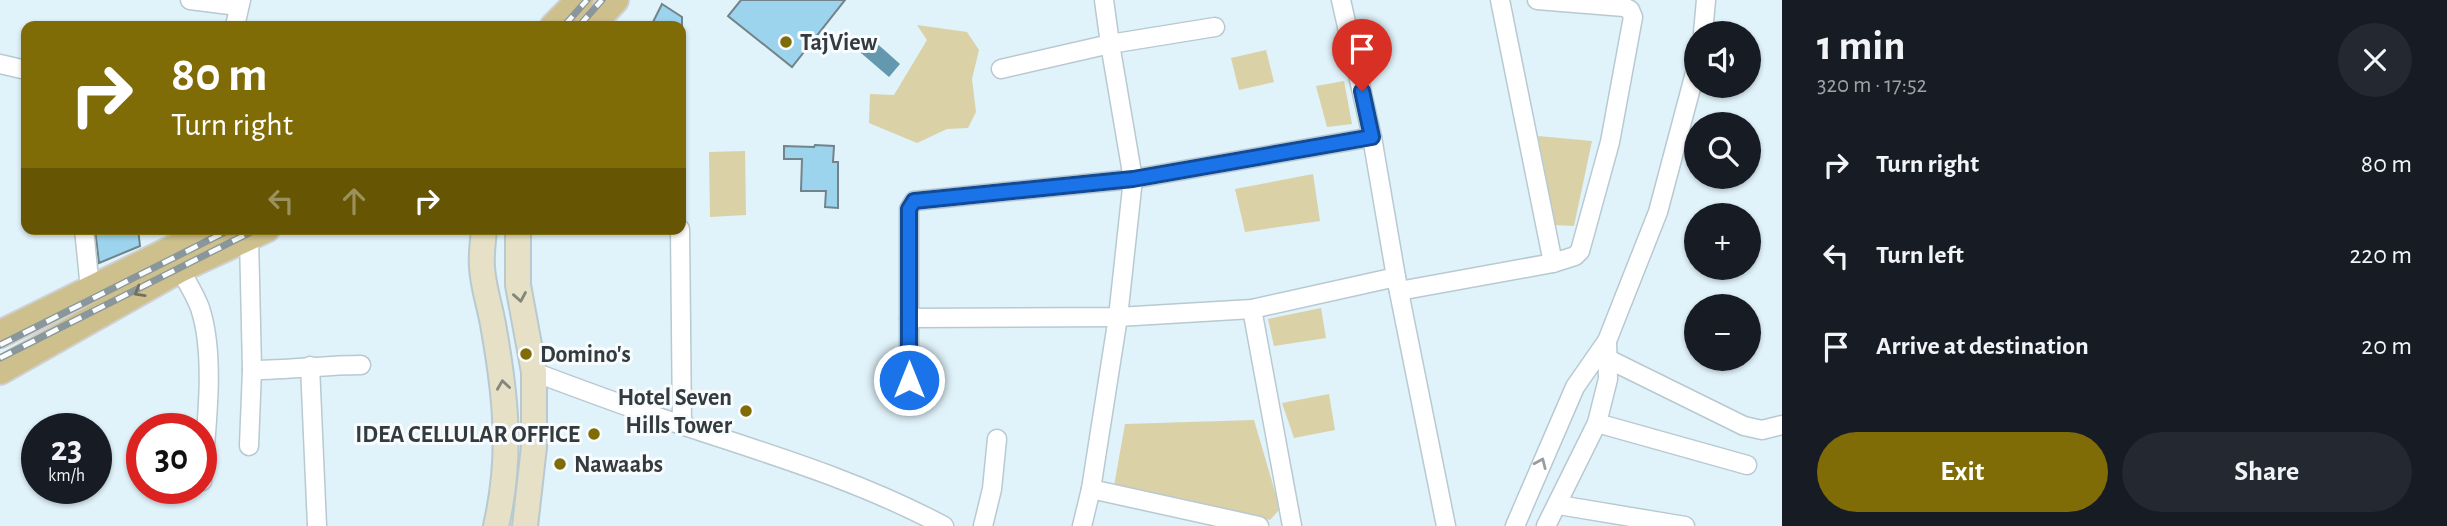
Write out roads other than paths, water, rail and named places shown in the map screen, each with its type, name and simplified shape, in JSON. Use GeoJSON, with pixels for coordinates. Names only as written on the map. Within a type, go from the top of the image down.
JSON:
{"type":"FeatureCollection","features":[{"type":"Feature","properties":{"kind":"main road"},"geometry":{"type":"LineString","coordinates":[[559,21],[580,0]]}},
{"type":"Feature","properties":{"kind":"main road"},"geometry":{"type":"LineString","coordinates":[[596,21],[615,0]]}},
{"type":"Feature","properties":{"kind":"main road"},"geometry":{"type":"LineString","coordinates":[[484,235],[482,269],[504,396],[507,447],[502,501],[496,526]]}},
{"type":"Feature","properties":{"kind":"main road"},"geometry":{"type":"LineString","coordinates":[[518,235],[518,285],[534,372],[534,447],[525,526]]}},
{"type":"Feature","properties":{"kind":"main road"},"geometry":{"type":"LineString","coordinates":[[0,334],[90,289],[210,236]]}},
{"type":"Feature","properties":{"kind":"main road"},"geometry":{"type":"LineString","coordinates":[[0,371],[180,269],[210,236]]}},
{"type":"Feature","properties":{"kind":"street"},"geometry":{"type":"LineString","coordinates":[[190,0],[239,3],[236,21]]}},
{"type":"Feature","properties":{"kind":"street"},"geometry":{"type":"LineString","coordinates":[[1082,526],[1118,317],[1133,179],[1104,0]]}},
{"type":"Feature","properties":{"kind":"street"},"geometry":{"type":"LineString","coordinates":[[1341,0],[1372,137],[1397,284],[1446,526]]}},
{"type":"Feature","properties":{"kind":"street"},"geometry":{"type":"LineString","coordinates":[[1500,0],[1553,263]]}},
{"type":"Feature","properties":{"kind":"street"},"geometry":{"type":"LineString","coordinates":[[909,318],[1118,317],[1252,309],[1397,284],[1553,263],[1575,256],[1580,251],[1610,142],[1633,17],[1630,10],[1624,7],[1537,0]]}},
{"type":"Feature","properties":{"kind":"street"},"geometry":{"type":"LineString","coordinates":[[1704,21],[1706,0]]}},
{"type":"Feature","properties":{"kind":"street"},"geometry":{"type":"LineString","coordinates":[[1001,69],[1110,44],[1216,27]]}},
{"type":"Feature","properties":{"kind":"street"},"geometry":{"type":"LineString","coordinates":[[0,64],[21,69]]}},
{"type":"Feature","properties":{"kind":"street"},"geometry":{"type":"LineString","coordinates":[[1515,526],[1575,387],[1607,350],[1658,212],[1688,98]]}},
{"type":"Feature","properties":{"kind":"street"},"geometry":{"type":"LineString","coordinates":[[909,380],[909,209],[914,201],[1133,179],[1372,137]]}},
{"type":"Feature","properties":{"kind":"street"},"geometry":{"type":"LineString","coordinates":[[85,235],[90,289]]}},
{"type":"Feature","properties":{"kind":"street"},"geometry":{"type":"LineString","coordinates":[[249,446],[258,235]]}},
{"type":"Feature","properties":{"kind":"street"},"geometry":{"type":"LineString","coordinates":[[680,235],[682,425]]}},
{"type":"Feature","properties":{"kind":"street"},"geometry":{"type":"LineString","coordinates":[[180,269],[199,306],[207,337],[206,413]]}},
{"type":"Feature","properties":{"kind":"street"},"geometry":{"type":"LineString","coordinates":[[1252,309],[1292,526]]}},
{"type":"Feature","properties":{"kind":"street"},"geometry":{"type":"LineString","coordinates":[[1546,526],[1559,505],[1597,423],[1608,379],[1607,350]]}},
{"type":"Feature","properties":{"kind":"street"},"geometry":{"type":"LineString","coordinates":[[1607,350],[1744,426],[1762,430],[1782,425]]}},
{"type":"Feature","properties":{"kind":"street"},"geometry":{"type":"LineString","coordinates":[[253,370],[361,365]]}},
{"type":"Feature","properties":{"kind":"street"},"geometry":{"type":"LineString","coordinates":[[310,366],[317,526]]}},
{"type":"Feature","properties":{"kind":"street"},"geometry":{"type":"LineString","coordinates":[[534,372],[813,468],[896,501],[944,526]]}},
{"type":"Feature","properties":{"kind":"street"},"geometry":{"type":"LineString","coordinates":[[1597,423],[1748,465]]}},
{"type":"Feature","properties":{"kind":"street"},"geometry":{"type":"LineString","coordinates":[[983,526],[992,489],[997,439]]}},
{"type":"Feature","properties":{"kind":"street"},"geometry":{"type":"LineString","coordinates":[[1090,489],[1259,526]]}},
{"type":"Feature","properties":{"kind":"street"},"geometry":{"type":"LineString","coordinates":[[1559,505],[1685,526]]}},
{"type":"Feature","properties":{"kind":"water"},"geometry":{"type":"Polygon","coordinates":[[[873,40],[900,64],[889,77],[861,53],[873,40]]]}},
{"type":"Feature","properties":{"kind":"railway"},"geometry":{"type":"LineString","coordinates":[[568,21],[587,0]]}},
{"type":"Feature","properties":{"kind":"railway"},"geometry":{"type":"LineString","coordinates":[[583,21],[602,0]]}},
{"type":"Feature","properties":{"kind":"railway"},"geometry":{"type":"LineString","coordinates":[[0,345],[219,235]]}},
{"type":"Feature","properties":{"kind":"railway"},"geometry":{"type":"LineString","coordinates":[[0,358],[245,235]]}},
{"type":"Feature","properties":{"kind":"place","name":"TajView"},"geometry":{"type":"Point","coordinates":[786,42]}},
{"type":"Feature","properties":{"kind":"place","name":"Domino's"},"geometry":{"type":"Point","coordinates":[526,354]}},
{"type":"Feature","properties":{"kind":"place","name":"Hotel Seven Hills Tower"},"geometry":{"type":"Point","coordinates":[746,411]}},
{"type":"Feature","properties":{"kind":"place","name":"IDEA CELLULAR OFFICE"},"geometry":{"type":"Point","coordinates":[594,434]}},
{"type":"Feature","properties":{"kind":"place","name":"Nawaabs"},"geometry":{"type":"Point","coordinates":[560,464]}}]}
